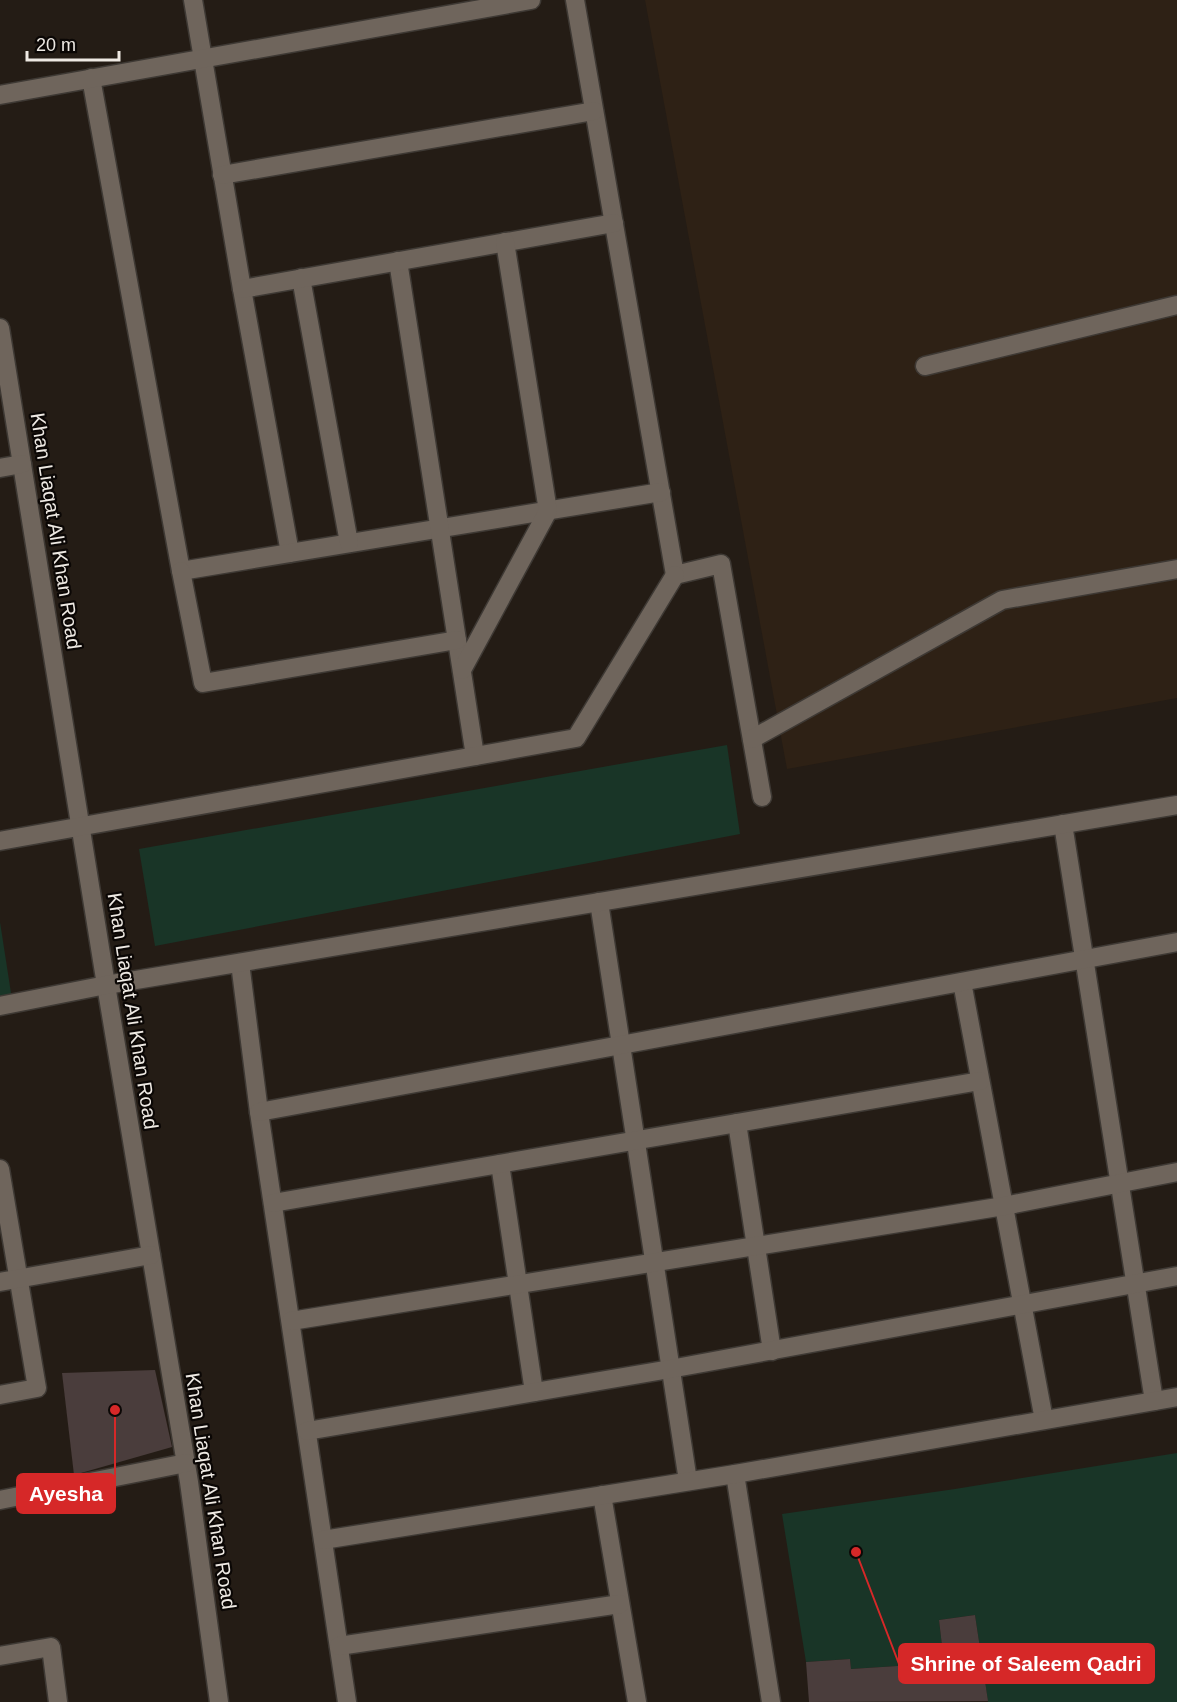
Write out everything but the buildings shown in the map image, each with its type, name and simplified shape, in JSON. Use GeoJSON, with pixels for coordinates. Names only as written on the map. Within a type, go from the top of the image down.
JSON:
{"type":"FeatureCollection","features":[{"type":"Feature","properties":{"kind":"street"},"geometry":{"type":"LineString","coordinates":[[193,0],[290,553]]}},
{"type":"Feature","properties":{"kind":"street"},"geometry":{"type":"LineString","coordinates":[[0,95],[531,0]]}},
{"type":"Feature","properties":{"kind":"street"},"geometry":{"type":"LineString","coordinates":[[0,841],[576,738],[675,575],[575,0]]}},
{"type":"Feature","properties":{"kind":"street"},"geometry":{"type":"LineString","coordinates":[[91,78],[203,682],[457,640]]}},
{"type":"Feature","properties":{"kind":"street"},"geometry":{"type":"LineString","coordinates":[[222,175],[594,111]]}},
{"type":"Feature","properties":{"kind":"street"},"geometry":{"type":"LineString","coordinates":[[242,289],[614,223]]}},
{"type":"Feature","properties":{"kind":"street"},"geometry":{"type":"LineString","coordinates":[[462,670],[548,511],[505,242]]}},
{"type":"Feature","properties":{"kind":"street"},"geometry":{"type":"LineString","coordinates":[[398,261],[475,756]]}},
{"type":"Feature","properties":{"kind":"street"},"geometry":{"type":"LineString","coordinates":[[301,278],[349,543]]}},
{"type":"Feature","properties":{"kind":"street"},"geometry":{"type":"LineString","coordinates":[[925,366],[1177,305]]}},
{"type":"Feature","properties":{"kind":"street","name":"Khan Liaqat Ali Khan Road"},"geometry":{"type":"LineString","coordinates":[[0,328],[186,1463],[219,1702]]}},
{"type":"Feature","properties":{"kind":"street"},"geometry":{"type":"LineString","coordinates":[[0,468],[22,464]]}},
{"type":"Feature","properties":{"kind":"street"},"geometry":{"type":"LineString","coordinates":[[181,571],[661,492]]}},
{"type":"Feature","properties":{"kind":"street"},"geometry":{"type":"LineString","coordinates":[[675,575],[721,564],[762,797]]}},
{"type":"Feature","properties":{"kind":"street"},"geometry":{"type":"LineString","coordinates":[[752,739],[1002,600],[1177,569]]}},
{"type":"Feature","properties":{"kind":"street"},"geometry":{"type":"LineString","coordinates":[[0,1006],[106,985],[1177,805]]}},
{"type":"Feature","properties":{"kind":"street"},"geometry":{"type":"LineString","coordinates":[[1063,824],[1154,1401]]}},
{"type":"Feature","properties":{"kind":"street"},"geometry":{"type":"LineString","coordinates":[[598,902],[688,1481]]}},
{"type":"Feature","properties":{"kind":"street"},"geometry":{"type":"LineString","coordinates":[[259,1112],[1177,942]]}},
{"type":"Feature","properties":{"kind":"street"},"geometry":{"type":"LineString","coordinates":[[240,963],[259,1112],[347,1702]]}},
{"type":"Feature","properties":{"kind":"street"},"geometry":{"type":"LineString","coordinates":[[962,982],[1044,1420]]}},
{"type":"Feature","properties":{"kind":"street"},"geometry":{"type":"LineString","coordinates":[[273,1203],[980,1081]]}},
{"type":"Feature","properties":{"kind":"street"},"geometry":{"type":"LineString","coordinates":[[737,1123],[772,1351]]}},
{"type":"Feature","properties":{"kind":"street"},"geometry":{"type":"LineString","coordinates":[[500,1164],[534,1392]]}},
{"type":"Feature","properties":{"kind":"street"},"geometry":{"type":"LineString","coordinates":[[0,1169],[9,1280],[37,1388],[0,1395]]}},
{"type":"Feature","properties":{"kind":"street"},"geometry":{"type":"LineString","coordinates":[[291,1321],[1004,1206],[1177,1172]]}},
{"type":"Feature","properties":{"kind":"street"},"geometry":{"type":"LineString","coordinates":[[9,1280],[151,1255]]}},
{"type":"Feature","properties":{"kind":"street"},"geometry":{"type":"LineString","coordinates":[[307,1431],[772,1351],[1177,1276]]}},
{"type":"Feature","properties":{"kind":"street"},"geometry":{"type":"LineString","coordinates":[[323,1540],[735,1474],[1177,1397]]}},
{"type":"Feature","properties":{"kind":"street"},"geometry":{"type":"LineString","coordinates":[[0,1500],[186,1463]]}},
{"type":"Feature","properties":{"kind":"street"},"geometry":{"type":"LineString","coordinates":[[735,1474],[771,1702]]}},
{"type":"Feature","properties":{"kind":"street"},"geometry":{"type":"LineString","coordinates":[[602,1495],[637,1702]]}},
{"type":"Feature","properties":{"kind":"street"},"geometry":{"type":"LineString","coordinates":[[339,1646],[620,1604]]}},
{"type":"Feature","properties":{"kind":"street"},"geometry":{"type":"LineString","coordinates":[[0,1656],[51,1647],[58,1702]]}},
{"type":"Feature","properties":{"kind":"shaded area"},"geometry":{"type":"Polygon","coordinates":[[[645,0],[1177,0],[1177,698],[787,769],[645,0]]]}},
{"type":"Feature","properties":{"kind":"green space"},"geometry":{"type":"Polygon","coordinates":[[[727,745],[740,834],[155,946],[139,849],[727,745]]]}},
{"type":"Feature","properties":{"kind":"green space"},"geometry":{"type":"Polygon","coordinates":[[[0,922],[13,1006],[0,1008],[0,922]]]}},
{"type":"Feature","properties":{"kind":"green space"},"geometry":{"type":"Polygon","coordinates":[[[1177,1453],[1177,1702],[988,1702],[975,1615],[939,1620],[944,1663],[851,1669],[850,1659],[806,1662],[782,1514],[1177,1453]]]}},
{"type":"Feature","properties":{"kind":"place","name":"Ayesha"},"geometry":{"type":"Point","coordinates":[115,1410]}},
{"type":"Feature","properties":{"kind":"place","name":"Shrine of Saleem Qadri"},"geometry":{"type":"Point","coordinates":[856,1552]}}]}
